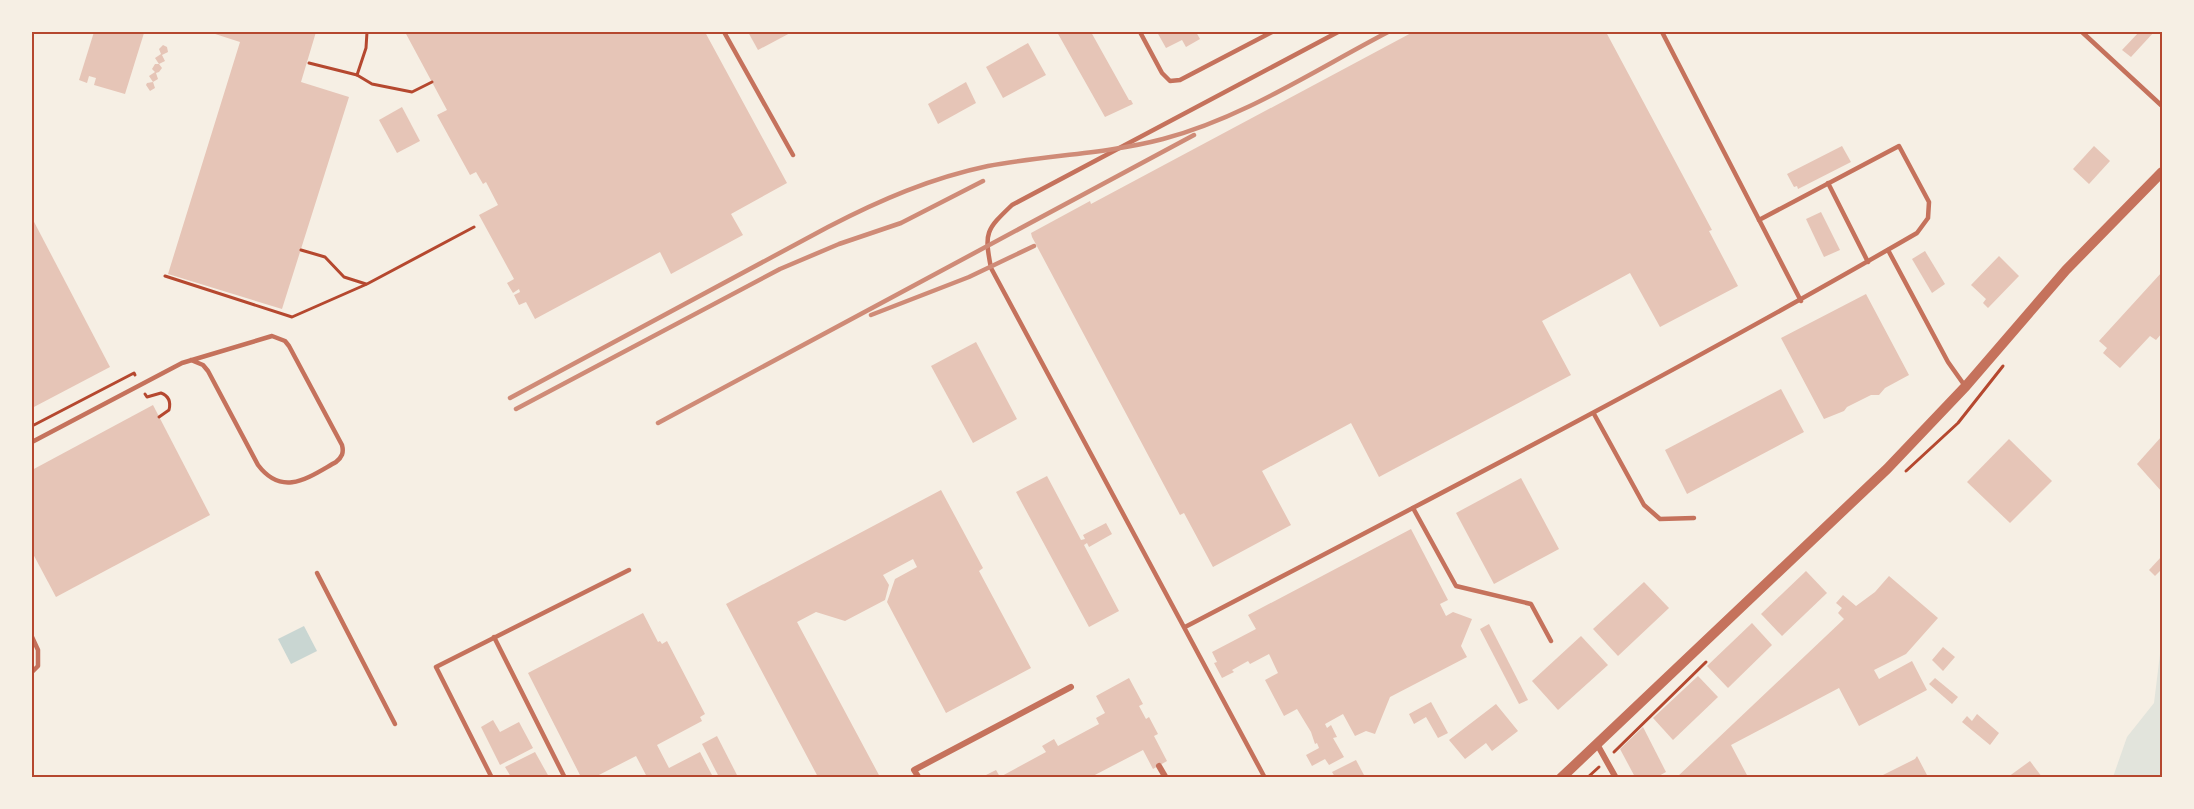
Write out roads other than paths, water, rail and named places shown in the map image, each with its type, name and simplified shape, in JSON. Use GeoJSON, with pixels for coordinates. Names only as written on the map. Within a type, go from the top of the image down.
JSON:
{"type":"FeatureCollection","features":[{"type":"Feature","properties":{"kind":"street"},"geometry":{"type":"LineString","coordinates":[[1561,777],[1887,469],[1966,386],[2078,256],[2163,172]]}},
{"type":"Feature","properties":{"kind":"street"},"geometry":{"type":"LineString","coordinates":[[919,777],[914,770],[1071,687]]}},
{"type":"Feature","properties":{"kind":"street"},"geometry":{"type":"LineString","coordinates":[[1597,744],[1616,777]]}},
{"type":"Feature","properties":{"kind":"street"},"geometry":{"type":"LineString","coordinates":[[1159,766],[1166,777]]}},
{"type":"Feature","properties":{"kind":"lane"},"geometry":{"type":"LineString","coordinates":[[724,32],[793,155]]}},
{"type":"Feature","properties":{"kind":"lane"},"geometry":{"type":"LineString","coordinates":[[1140,32],[1162,73],[1170,81],[1180,80],[1272,32]]}},
{"type":"Feature","properties":{"kind":"lane"},"geometry":{"type":"LineString","coordinates":[[1265,777],[991,268],[986,243],[990,226],[1012,205],[1338,32]]}},
{"type":"Feature","properties":{"kind":"lane"},"geometry":{"type":"LineString","coordinates":[[1662,32],[1801,301]]}},
{"type":"Feature","properties":{"kind":"lane"},"geometry":{"type":"LineString","coordinates":[[2082,32],[2163,106]]}},
{"type":"Feature","properties":{"kind":"lane"},"geometry":{"type":"LineString","coordinates":[[1185,627],[1594,414],[1801,301],[1917,234],[1928,218],[1929,202],[1899,146],[1759,220]]}},
{"type":"Feature","properties":{"kind":"lane"},"geometry":{"type":"LineString","coordinates":[[1828,183],[1868,261]]}},
{"type":"Feature","properties":{"kind":"lane"},"geometry":{"type":"LineString","coordinates":[[1887,250],[1948,362],[1966,386]]}},
{"type":"Feature","properties":{"kind":"lane"},"geometry":{"type":"LineString","coordinates":[[32,442],[172,368],[191,360],[272,336],[285,341],[298,362],[342,445],[343,452],[336,462],[300,482],[283,483],[272,478],[258,465],[208,371],[191,360]]}},
{"type":"Feature","properties":{"kind":"lane"},"geometry":{"type":"LineString","coordinates":[[1594,414],[1644,505],[1660,519],[1694,518]]}},
{"type":"Feature","properties":{"kind":"lane"},"geometry":{"type":"LineString","coordinates":[[1413,508],[1456,586],[1531,604],[1551,641]]}},
{"type":"Feature","properties":{"kind":"lane"},"geometry":{"type":"LineString","coordinates":[[492,777],[436,667],[629,570]]}},
{"type":"Feature","properties":{"kind":"lane"},"geometry":{"type":"LineString","coordinates":[[317,573],[394,724]]}},
{"type":"Feature","properties":{"kind":"lane"},"geometry":{"type":"LineString","coordinates":[[32,637],[38,650],[38,666],[32,672]]}},
{"type":"Feature","properties":{"kind":"lane"},"geometry":{"type":"LineString","coordinates":[[494,637],[565,777]]}},
{"type":"Feature","properties":{"kind":"railway"},"geometry":{"type":"LineString","coordinates":[[510,398],[828,227],[886,199],[926,183],[988,166],[1120,148],[1193,130],[1278,92],[1388,32]]}},
{"type":"Feature","properties":{"kind":"railway"},"geometry":{"type":"LineString","coordinates":[[658,423],[1194,135]]}},
{"type":"Feature","properties":{"kind":"railway"},"geometry":{"type":"LineString","coordinates":[[516,409],[780,269],[839,244],[901,223],[983,181]]}},
{"type":"Feature","properties":{"kind":"railway"},"geometry":{"type":"LineString","coordinates":[[871,315],[969,277],[1034,246]]}}]}
